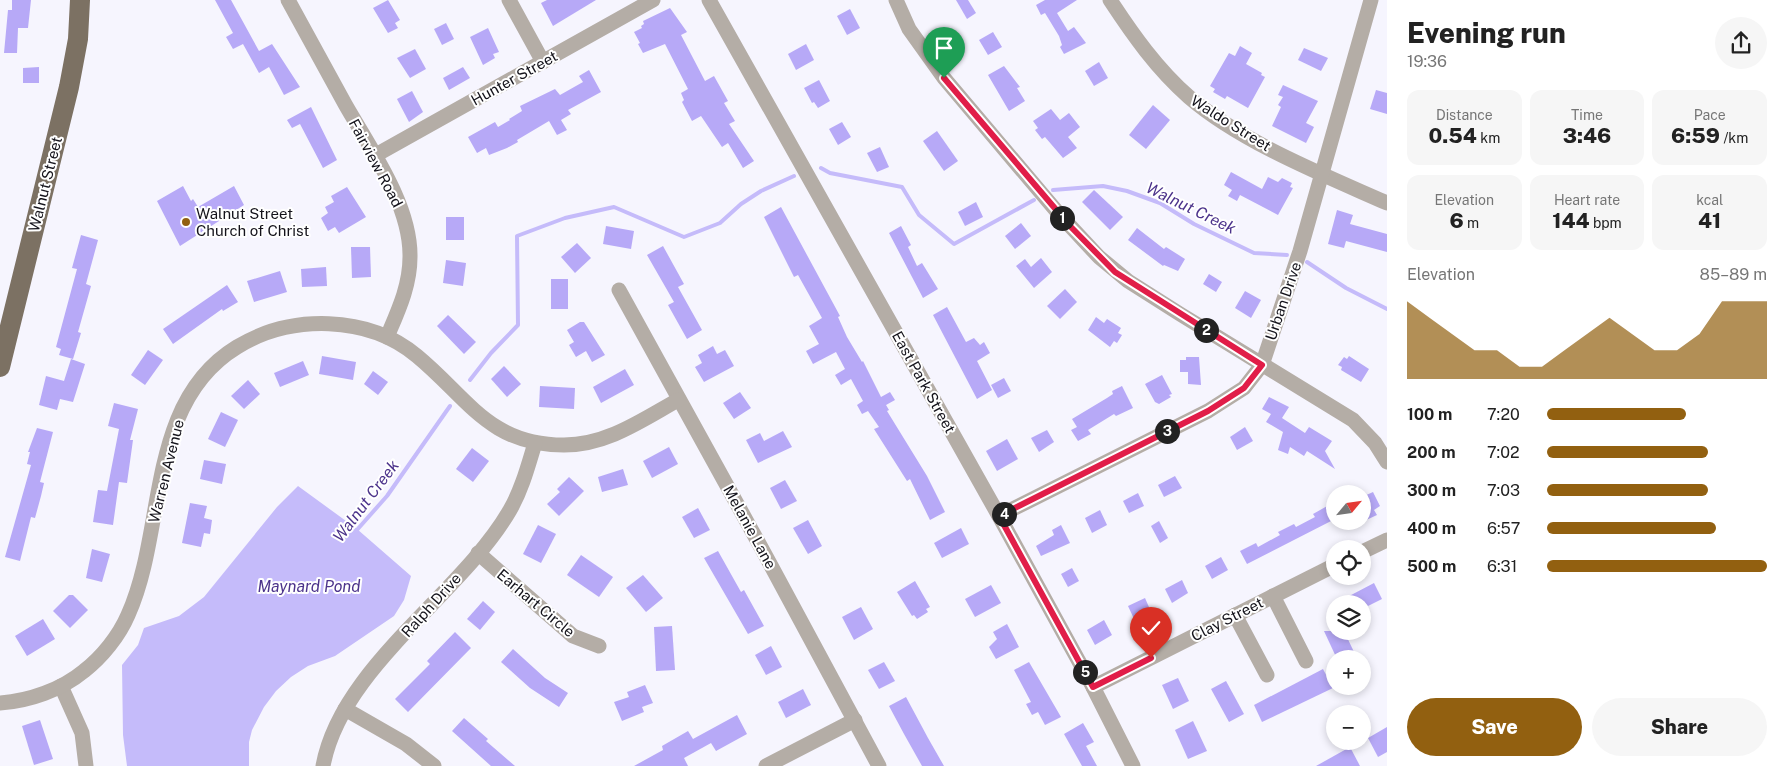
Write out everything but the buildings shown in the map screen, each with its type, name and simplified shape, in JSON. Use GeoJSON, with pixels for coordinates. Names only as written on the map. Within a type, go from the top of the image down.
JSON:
{"type":"FeatureCollection","features":[{"type":"Feature","properties":{"kind":"main road","name":"Walnut Street"},"geometry":{"type":"LineString","coordinates":[[0,367],[3,340],[69,87],[78,39],[80,0]]}},
{"type":"Feature","properties":{"kind":"street","name":"Fairview Road"},"geometry":{"type":"LineString","coordinates":[[288,0],[374,156],[400,206],[405,220],[410,246],[409,269],[403,301],[387,337]]}},
{"type":"Feature","properties":{"kind":"street"},"geometry":{"type":"LineString","coordinates":[[509,0],[543,62]]}},
{"type":"Feature","properties":{"kind":"street","name":"Hunter Street"},"geometry":{"type":"LineString","coordinates":[[374,156],[653,0]]}},
{"type":"Feature","properties":{"kind":"street","name":"East Park Street"},"geometry":{"type":"LineString","coordinates":[[709,0],[999,516],[1093,687],[1133,766]]}},
{"type":"Feature","properties":{"kind":"street"},"geometry":{"type":"LineString","coordinates":[[896,0],[909,29],[924,53],[1084,242],[1128,280],[1353,420],[1375,443],[1387,462]]}},
{"type":"Feature","properties":{"kind":"street","name":"Waldo Street"},"geometry":{"type":"LineString","coordinates":[[1110,0],[1152,60],[1190,98],[1247,135],[1320,173],[1387,203]]}},
{"type":"Feature","properties":{"kind":"street","name":"Urban Drive"},"geometry":{"type":"LineString","coordinates":[[999,516],[1208,411],[1244,388],[1262,365],[1300,251],[1320,173],[1371,0]]}},
{"type":"Feature","properties":{"kind":"street","name":"Melanie Lane"},"geometry":{"type":"LineString","coordinates":[[619,290],[879,766]]}},
{"type":"Feature","properties":{"kind":"street","name":"Warren Avenue"},"geometry":{"type":"LineString","coordinates":[[0,703],[24,699],[61,686],[78,676],[97,659],[128,616],[139,585],[169,446],[176,422],[195,387],[207,372],[235,348],[255,337],[305,324],[347,326],[387,337],[418,357],[485,421],[513,436],[535,443],[564,445],[595,442],[624,430],[678,400]]}},
{"type":"Feature","properties":{"kind":"street","name":"Ralph Drive"},"geometry":{"type":"LineString","coordinates":[[323,766],[330,742],[345,709],[370,672],[478,553],[510,511],[524,480],[535,443]]}},
{"type":"Feature","properties":{"kind":"street"},"geometry":{"type":"LineString","coordinates":[[1371,548],[1387,540]]}},
{"type":"Feature","properties":{"kind":"street","name":"Earhart Circle"},"geometry":{"type":"LineString","coordinates":[[478,553],[573,636],[599,646]]}},
{"type":"Feature","properties":{"kind":"street","name":"Clay Street"},"geometry":{"type":"LineString","coordinates":[[1093,687],[1326,570]]}},
{"type":"Feature","properties":{"kind":"street"},"geometry":{"type":"LineString","coordinates":[[1273,596],[1306,660]]}},
{"type":"Feature","properties":{"kind":"street"},"geometry":{"type":"LineString","coordinates":[[1235,615],[1267,675]]}},
{"type":"Feature","properties":{"kind":"street"},"geometry":{"type":"LineString","coordinates":[[61,686],[82,733],[86,766]]}},
{"type":"Feature","properties":{"kind":"street"},"geometry":{"type":"LineString","coordinates":[[345,709],[406,744],[434,766]]}},
{"type":"Feature","properties":{"kind":"street"},"geometry":{"type":"LineString","coordinates":[[766,766],[855,720]]}},
{"type":"Feature","properties":{"kind":"water","name":"Maynard Pond"},"geometry":{"type":"Polygon","coordinates":[[[298,486],[357,529],[411,576],[404,600],[394,616],[335,656],[308,666],[291,677],[276,691],[264,707],[252,730],[249,742],[249,766],[127,766],[123,735],[122,665],[138,645],[144,628],[179,616],[204,597],[277,507],[298,486]]]}},
{"type":"Feature","properties":{"kind":"waterway","name":"Walnut Creek"},"geometry":{"type":"LineString","coordinates":[[821,168],[830,173],[902,187],[919,215],[954,244],[1034,200]]}},
{"type":"Feature","properties":{"kind":"waterway","name":"Walnut Creek"},"geometry":{"type":"LineString","coordinates":[[470,380],[491,353],[518,325],[517,236],[565,218],[614,207],[684,237],[720,223],[741,204],[761,191],[794,176]]}},
{"type":"Feature","properties":{"kind":"waterway","name":"Walnut Creek"},"geometry":{"type":"LineString","coordinates":[[1053,190],[1103,186],[1127,191],[1160,203],[1194,224],[1254,253],[1287,255]]}},
{"type":"Feature","properties":{"kind":"waterway","name":"Walnut Creek"},"geometry":{"type":"LineString","coordinates":[[1307,262],[1346,288],[1387,309]]}},
{"type":"Feature","properties":{"kind":"waterway","name":"Walnut Creek"},"geometry":{"type":"LineString","coordinates":[[356,531],[387,496],[450,406]]}},
{"type":"Feature","properties":{"kind":"place","name":"Walnut Street Church of Christ"},"geometry":{"type":"Point","coordinates":[186,222]}},
{"type":"Feature","properties":{"kind":"route"},"geometry":{"type":"LineString","coordinates":[[944,78],[1084,242],[1115,272],[1262,365],[1244,388],[1208,411],[999,516],[1093,687],[1151,658]]}}]}
